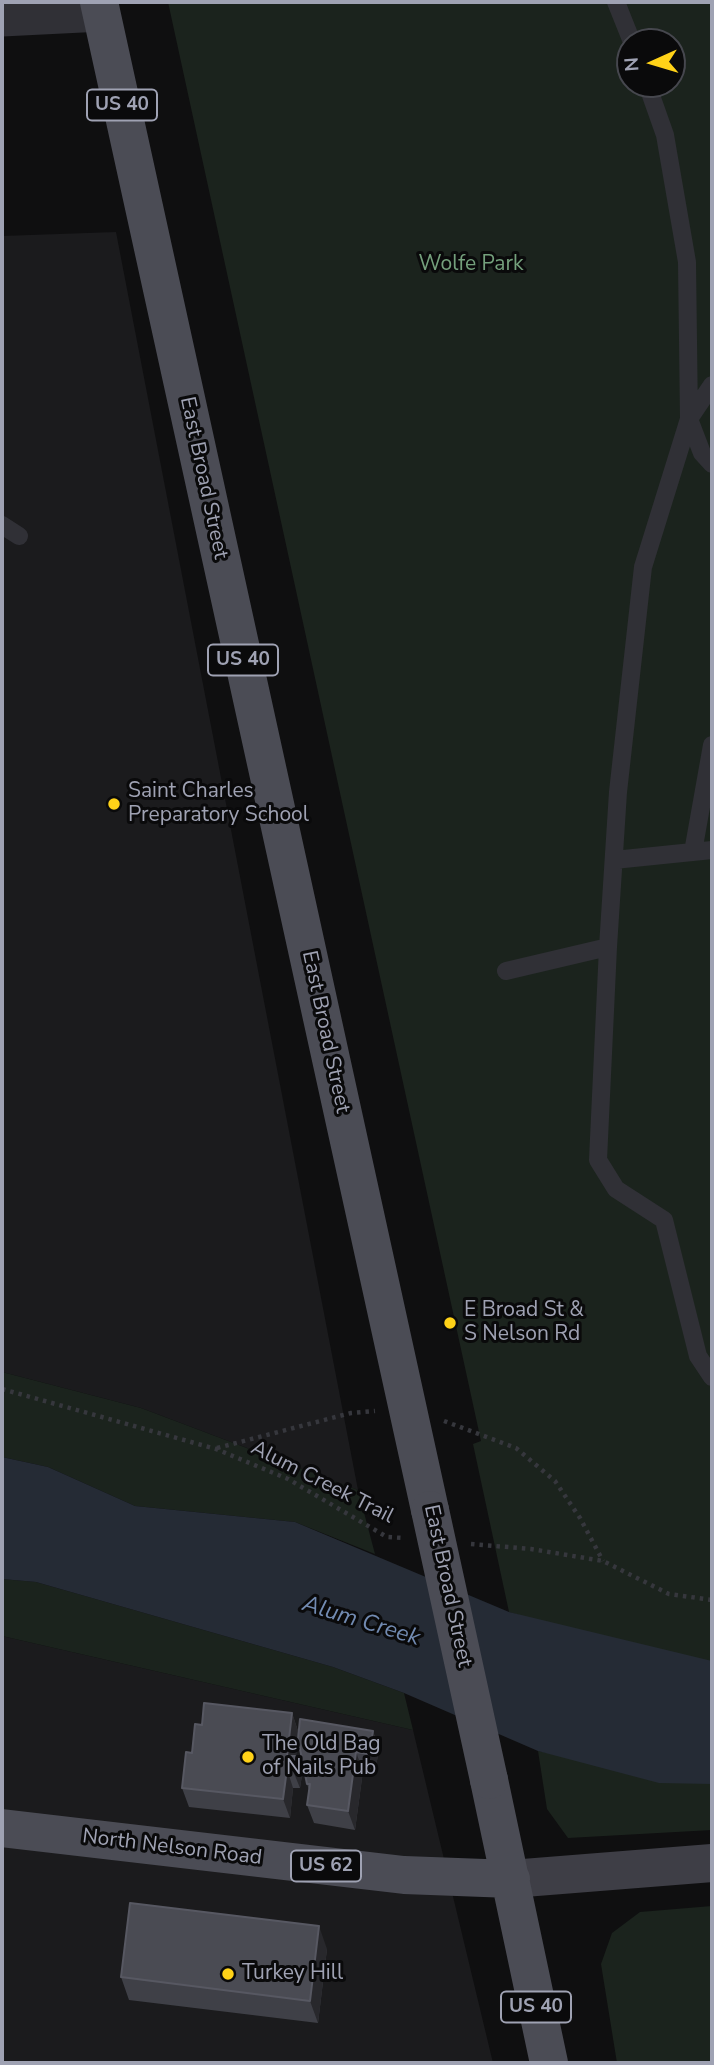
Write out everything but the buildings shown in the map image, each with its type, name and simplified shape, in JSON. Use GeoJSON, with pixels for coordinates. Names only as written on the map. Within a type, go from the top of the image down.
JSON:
{"type":"FeatureCollection","features":[{"type":"Feature","properties":{"kind":"main road","name":"East Broad Street"},"geometry":{"type":"LineString","coordinates":[[100,8],[422,1524],[489,1780],[549,2063]]}},
{"type":"Feature","properties":{"kind":"main road","name":"North Nelson Road"},"geometry":{"type":"LineString","coordinates":[[2,1828],[404,1875],[511,1879]]}},
{"type":"Feature","properties":{"kind":"main road"},"geometry":{"type":"LineString","coordinates":[[511,1879],[712,1864]]}},
{"type":"Feature","properties":{"kind":"street"},"geometry":{"type":"LineString","coordinates":[[2,19],[100,8]]}},
{"type":"Feature","properties":{"kind":"lane"},"geometry":{"type":"LineString","coordinates":[[616,2],[626,28]]}},
{"type":"Feature","properties":{"kind":"lane"},"geometry":{"type":"LineString","coordinates":[[652,98],[665,135],[687,262],[689,419],[702,453],[712,464]]}},
{"type":"Feature","properties":{"kind":"lane"},"geometry":{"type":"LineString","coordinates":[[712,385],[689,419],[643,567],[618,792],[598,1160],[616,1189],[664,1220],[698,1356],[712,1377]]}},
{"type":"Feature","properties":{"kind":"lane"},"geometry":{"type":"LineString","coordinates":[[2,525],[19,536]]}},
{"type":"Feature","properties":{"kind":"lane"},"geometry":{"type":"LineString","coordinates":[[693,852],[712,745]]}},
{"type":"Feature","properties":{"kind":"lane"},"geometry":{"type":"LineString","coordinates":[[614,860],[712,850]]}},
{"type":"Feature","properties":{"kind":"lane"},"geometry":{"type":"LineString","coordinates":[[506,971],[608,947]]}},
{"type":"Feature","properties":{"kind":"path","name":"Alum Creek Trail"},"geometry":{"type":"LineString","coordinates":[[2,1389],[216,1449],[288,1479],[387,1536],[422,1524]]}},
{"type":"Feature","properties":{"kind":"path"},"geometry":{"type":"LineString","coordinates":[[466,1543],[531,1549],[603,1561],[669,1594],[712,1600]]}},
{"type":"Feature","properties":{"kind":"shaded area","name":"Saint Charles Preparatory School"},"geometry":{"type":"Polygon","coordinates":[[[116,232],[358,1490],[141,1408],[2,1372],[2,236],[116,232]]]}},
{"type":"Feature","properties":{"kind":"shaded area"},"geometry":{"type":"Polygon","coordinates":[[[2,1636],[413,1730],[493,2063],[2,2063],[2,1636]]]}},
{"type":"Feature","properties":{"kind":"green space","name":"Wolfe Park"},"geometry":{"type":"Polygon","coordinates":[[[168,2],[712,2],[712,1830],[568,1838],[547,1809],[538,1751],[549,1753],[519,1615],[509,1612],[473,1444],[481,1441],[168,2]]]}},
{"type":"Feature","properties":{"kind":"green space"},"geometry":{"type":"Polygon","coordinates":[[[2,1372],[141,1408],[358,1490],[375,1554],[295,1522],[135,1506],[48,1467],[2,1457],[2,1372]]]}},
{"type":"Feature","properties":{"kind":"green space"},"geometry":{"type":"Polygon","coordinates":[[[2,1579],[36,1582],[333,1667],[404,1693],[413,1730],[2,1636],[2,1579]]]}},
{"type":"Feature","properties":{"kind":"green space"},"geometry":{"type":"Polygon","coordinates":[[[712,1906],[712,2063],[617,2063],[601,1964],[612,1933],[640,1912],[712,1906]]]}},
{"type":"Feature","properties":{"kind":"water","name":"Alum Creek"},"geometry":{"type":"Polygon","coordinates":[[[2,1457],[48,1467],[135,1506],[295,1522],[509,1612],[712,1661],[712,1784],[659,1783],[538,1751],[404,1693],[333,1667],[36,1582],[2,1579],[2,1457]]]}},
{"type":"Feature","properties":{"kind":"place","name":"Saint Charles Preparatory School"},"geometry":{"type":"Point","coordinates":[114,804]}},
{"type":"Feature","properties":{"kind":"place","name":"E Broad St & S Nelson Rd"},"geometry":{"type":"Point","coordinates":[450,1323]}},
{"type":"Feature","properties":{"kind":"place","name":"The Old Bag of Nails Pub"},"geometry":{"type":"Point","coordinates":[248,1757]}},
{"type":"Feature","properties":{"kind":"place","name":"Turkey Hill"},"geometry":{"type":"Point","coordinates":[228,1974]}}]}
